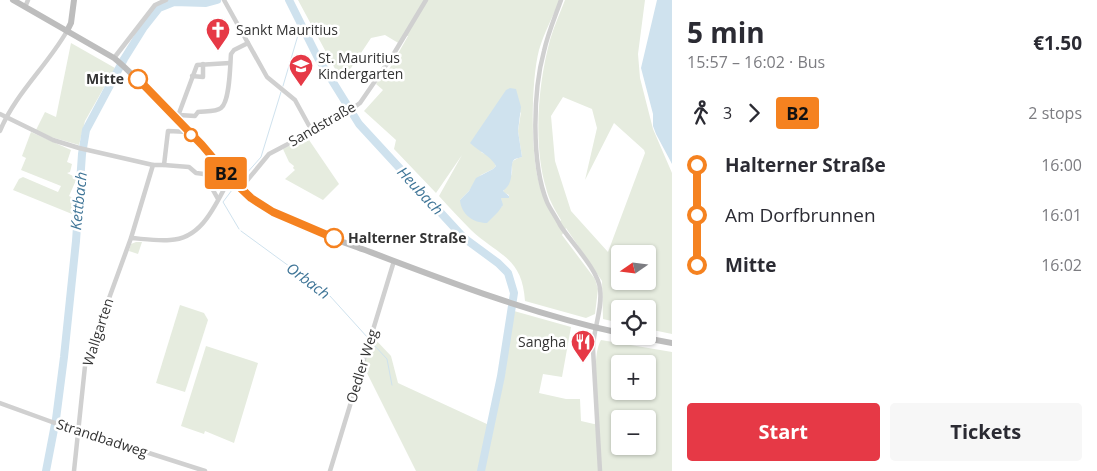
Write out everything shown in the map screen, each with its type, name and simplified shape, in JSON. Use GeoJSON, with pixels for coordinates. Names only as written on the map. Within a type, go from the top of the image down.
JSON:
{"type":"FeatureCollection","features":[{"type":"Feature","properties":{"kind":"main road"},"geometry":{"type":"LineString","coordinates":[[13,0],[124,67],[177,117],[236,184],[258,203],[291,221],[501,301],[611,331]]}},
{"type":"Feature","properties":{"kind":"main road"},"geometry":{"type":"LineString","coordinates":[[67,31],[71,23],[74,0]]}},
{"type":"Feature","properties":{"kind":"main road"},"geometry":{"type":"LineString","coordinates":[[656,340],[672,343]]}},
{"type":"Feature","properties":{"kind":"street"},"geometry":{"type":"LineString","coordinates":[[25,7],[28,0]]}},
{"type":"Feature","properties":{"kind":"street"},"geometry":{"type":"LineString","coordinates":[[115,60],[155,5],[166,0]]}},
{"type":"Feature","properties":{"kind":"street"},"geometry":{"type":"LineString","coordinates":[[224,0],[267,77],[295,100],[312,131]]}},
{"type":"Feature","properties":{"kind":"street","name":"Sandstraße"},"geometry":{"type":"LineString","coordinates":[[236,184],[269,154],[355,107],[393,55],[426,0]]}},
{"type":"Feature","properties":{"kind":"street"},"geometry":{"type":"LineString","coordinates":[[561,0],[543,52],[537,93],[537,170],[547,202],[561,227],[596,277],[600,289],[593,350],[600,471]]}},
{"type":"Feature","properties":{"kind":"street"},"geometry":{"type":"LineString","coordinates":[[0,131],[6,117],[67,31]]}},
{"type":"Feature","properties":{"kind":"street"},"geometry":{"type":"LineString","coordinates":[[230,63],[197,65],[177,117],[195,116],[198,112],[218,109],[223,106],[227,96],[231,54],[234,50],[248,43]]}},
{"type":"Feature","properties":{"kind":"street"},"geometry":{"type":"LineString","coordinates":[[192,76],[203,77],[203,64]]}},
{"type":"Feature","properties":{"kind":"street"},"geometry":{"type":"LineString","coordinates":[[0,114],[53,140],[78,148],[154,165],[190,167],[196,173],[204,174],[218,199]]}},
{"type":"Feature","properties":{"kind":"street"},"geometry":{"type":"LineString","coordinates":[[164,166],[168,131],[189,132]]}},
{"type":"Feature","properties":{"kind":"street","name":"Wallgarten"},"geometry":{"type":"LineString","coordinates":[[74,471],[85,366],[131,238],[154,165]]}},
{"type":"Feature","properties":{"kind":"street"},"geometry":{"type":"LineString","coordinates":[[131,238],[169,240],[186,236],[201,226],[218,199],[236,184]]}},
{"type":"Feature","properties":{"kind":"street","name":"Oedler Weg"},"geometry":{"type":"LineString","coordinates":[[330,471],[394,261]]}},
{"type":"Feature","properties":{"kind":"street","name":"Strandbadweg"},"geometry":{"type":"LineString","coordinates":[[0,403],[52,422],[205,471]]}},
{"type":"Feature","properties":{"kind":"shaded area"},"geometry":{"type":"Polygon","coordinates":[[[298,0],[560,0],[539,50],[533,98],[533,138],[537,173],[544,196],[558,224],[561,220],[549,197],[542,171],[538,133],[542,76],[550,40],[557,20],[565,0],[645,0],[638,54],[640,78],[653,129],[672,173],[672,334],[656,331],[656,300],[611,300],[611,321],[603,319],[602,281],[566,228],[562,235],[595,279],[598,289],[595,314],[586,318],[525,301],[523,286],[514,266],[500,252],[471,230],[439,196],[462,155],[436,193],[394,149],[396,140],[364,111],[383,90],[376,84],[383,73],[387,73],[408,36],[405,36],[400,44],[385,35],[371,38],[341,80],[298,0]],[[563,97],[551,116],[555,161],[571,211],[608,252],[645,153],[614,123],[585,180],[597,128],[592,109],[563,97]],[[521,112],[481,152],[491,157],[496,166],[481,175],[460,200],[502,207],[501,198],[509,198],[509,195],[503,192],[511,176],[512,164],[514,160],[522,157],[518,131],[521,112]]]}},
{"type":"Feature","properties":{"kind":"shaded area"},"geometry":{"type":"Polygon","coordinates":[[[71,43],[115,68],[85,121],[79,145],[51,137],[36,130],[45,112],[56,117],[71,43]]]}},
{"type":"Feature","properties":{"kind":"shaded area"},"geometry":{"type":"Polygon","coordinates":[[[31,132],[71,150],[67,162],[72,164],[70,172],[67,173],[77,178],[69,196],[73,198],[72,214],[13,190],[19,179],[23,177],[58,192],[61,186],[21,170],[26,158],[22,156],[31,132]]]}},
{"type":"Feature","properties":{"kind":"shaded area"},"geometry":{"type":"Polygon","coordinates":[[[307,137],[339,184],[323,200],[285,179],[295,170],[283,149],[307,137]]]}},
{"type":"Feature","properties":{"kind":"shaded area"},"geometry":{"type":"Polygon","coordinates":[[[142,242],[138,254],[129,251],[131,244],[142,242]]]}},
{"type":"Feature","properties":{"kind":"shaded area"},"geometry":{"type":"Polygon","coordinates":[[[180,305],[204,313],[208,320],[185,392],[156,383],[180,305]]]}},
{"type":"Feature","properties":{"kind":"shaded area"},"geometry":{"type":"Polygon","coordinates":[[[514,311],[571,327],[562,377],[543,374],[539,393],[566,399],[580,399],[581,421],[594,424],[599,423],[596,357],[601,340],[611,342],[611,345],[631,345],[672,352],[672,471],[484,471],[505,373],[514,311]]]}},
{"type":"Feature","properties":{"kind":"shaded area"},"geometry":{"type":"Polygon","coordinates":[[[373,337],[391,356],[398,383],[489,425],[478,471],[416,471],[364,367],[373,337]]]}},
{"type":"Feature","properties":{"kind":"shaded area"},"geometry":{"type":"Polygon","coordinates":[[[206,346],[258,363],[234,443],[205,431],[204,434],[181,426],[206,346]]]}},
{"type":"Feature","properties":{"kind":"water"},"geometry":{"type":"Polygon","coordinates":[[[657,0],[672,0],[672,164],[653,126],[653,114],[641,68],[657,0]]]}},
{"type":"Feature","properties":{"kind":"water"},"geometry":{"type":"Polygon","coordinates":[[[510,88],[516,89],[521,107],[518,131],[522,157],[513,161],[510,182],[503,191],[509,198],[501,198],[503,205],[498,212],[487,223],[482,223],[465,213],[460,200],[469,191],[476,178],[496,166],[491,159],[470,143],[506,90],[510,88]]]}},
{"type":"Feature","properties":{"kind":"waterway","name":"Kettbach"},"geometry":{"type":"LineString","coordinates":[[46,471],[56,419],[64,357],[76,241],[82,154],[86,130],[124,59],[144,27],[159,8],[174,2],[206,3],[217,0]]}},
{"type":"Feature","properties":{"kind":"waterway","name":"Heubach"},"geometry":{"type":"LineString","coordinates":[[289,0],[318,58],[359,124],[464,238],[498,263],[508,273],[514,293],[501,376],[481,471]]}},
{"type":"Feature","properties":{"kind":"waterway","name":"Orbach"},"geometry":{"type":"LineString","coordinates":[[283,86],[301,25]]}},
{"type":"Feature","properties":{"kind":"waterway","name":"Orbach"},"geometry":{"type":"LineString","coordinates":[[238,183],[261,157],[281,92]]}},
{"type":"Feature","properties":{"kind":"waterway","name":"Orbach"},"geometry":{"type":"LineString","coordinates":[[235,186],[223,202],[239,229]]}},
{"type":"Feature","properties":{"kind":"waterway","name":"Orbach"},"geometry":{"type":"LineString","coordinates":[[241,231],[330,296],[368,338]]}},
{"type":"Feature","properties":{"kind":"waterway","name":"Orbach"},"geometry":{"type":"LineString","coordinates":[[373,344],[387,359],[392,385]]}},
{"type":"Feature","properties":{"kind":"bus line","name":"B2"},"geometry":{"type":"LineString","coordinates":[[138,79],[202,145],[240,189],[251,198],[291,221],[334,238]]}},
{"type":"Feature","properties":{"kind":"place","name":"Sankt Mauritius"},"geometry":{"type":"Point","coordinates":[218,51]}},
{"type":"Feature","properties":{"kind":"place","name":"Mitte"},"geometry":{"type":"Point","coordinates":[138,79]}},
{"type":"Feature","properties":{"kind":"place","name":"St. Mauritius Kindergarten"},"geometry":{"type":"Point","coordinates":[301,87]}},
{"type":"Feature","properties":{"kind":"place","name":"Halterner Straße"},"geometry":{"type":"Point","coordinates":[334,238]}},
{"type":"Feature","properties":{"kind":"place","name":"Sangha"},"geometry":{"type":"Point","coordinates":[583,363]}}]}
